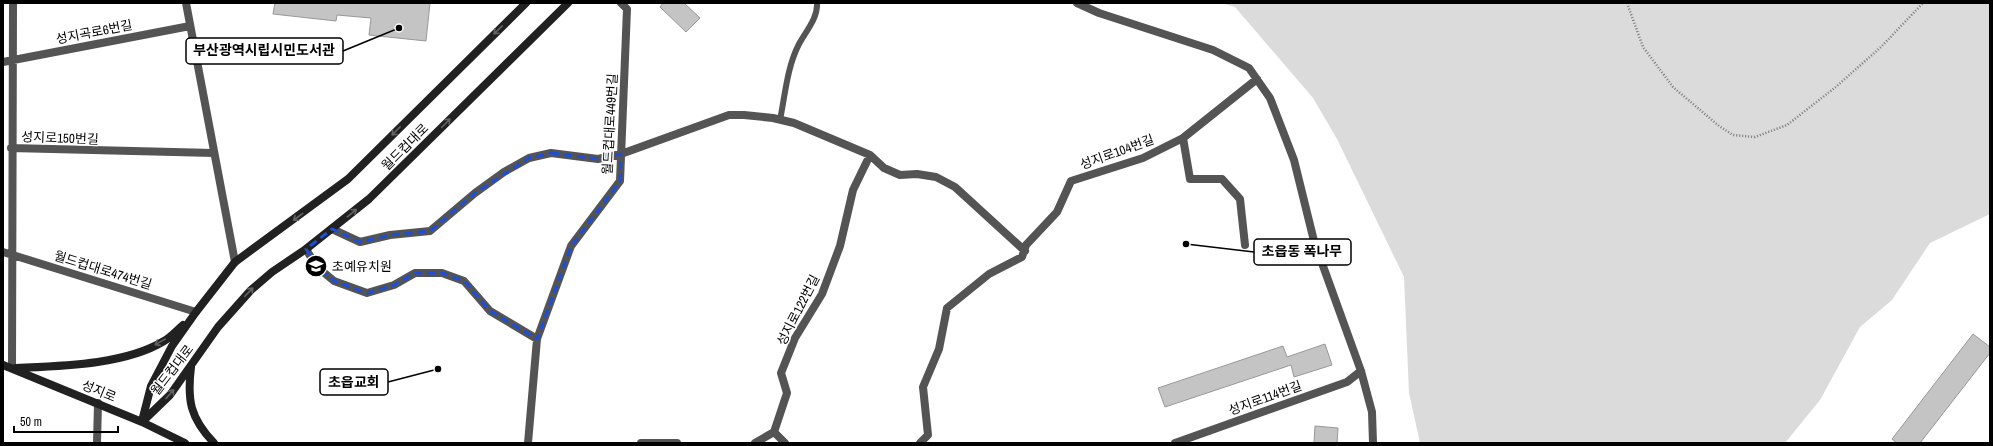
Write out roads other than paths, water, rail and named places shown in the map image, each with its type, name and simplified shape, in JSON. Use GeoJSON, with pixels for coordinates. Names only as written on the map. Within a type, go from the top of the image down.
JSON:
{"type":"FeatureCollection","features":[{"type":"Feature","properties":{"kind":"main road","name":"월드컵대로"},"geometry":{"type":"LineString","coordinates":[[142,422],[151,386],[172,346],[193,315],[235,262],[348,179],[526,3]]}},
{"type":"Feature","properties":{"kind":"main road","name":"월드컵대로"},"geometry":{"type":"LineString","coordinates":[[142,422],[170,395],[218,327],[251,290],[272,272],[306,249],[369,199],[568,3]]}},
{"type":"Feature","properties":{"kind":"main road"},"geometry":{"type":"LineString","coordinates":[[12,368],[86,363],[139,352],[164,341],[193,315]]}},
{"type":"Feature","properties":{"kind":"main road","name":"성지로"},"geometry":{"type":"LineString","coordinates":[[3,365],[98,403],[185,443]]}},
{"type":"Feature","properties":{"kind":"main road"},"geometry":{"type":"LineString","coordinates":[[191,366],[188,390],[190,405],[199,424],[214,443]]}},
{"type":"Feature","properties":{"kind":"street","name":"성지로150번길"},"geometry":{"type":"LineString","coordinates":[[12,368],[13,3]]}},
{"type":"Feature","properties":{"kind":"street"},"geometry":{"type":"LineString","coordinates":[[186,3],[235,262]]}},
{"type":"Feature","properties":{"kind":"street","name":"월드컵대로449번길"},"geometry":{"type":"LineString","coordinates":[[528,443],[536,339],[571,246],[620,181],[627,9],[621,3]]}},
{"type":"Feature","properties":{"kind":"street"},"geometry":{"type":"LineString","coordinates":[[1077,3],[1113,17],[1213,50],[1248,68],[1270,98],[1294,160],[1314,241],[1360,371],[1372,412],[1373,443]]}},
{"type":"Feature","properties":{"kind":"street","name":"성지곡로6번길"},"geometry":{"type":"LineString","coordinates":[[3,62],[190,26]]}},
{"type":"Feature","properties":{"kind":"street","name":"성지로104번길"},"geometry":{"type":"LineString","coordinates":[[920,443],[928,435],[923,387],[939,349],[947,308],[989,274],[1022,258],[1026,246],[1057,212],[1071,181],[1143,158],[1183,138],[1257,79]]}},
{"type":"Feature","properties":{"kind":"street"},"geometry":{"type":"LineString","coordinates":[[332,229],[360,242],[390,235],[430,231],[475,193],[504,172],[529,158],[551,153],[598,159],[621,154],[729,115],[744,115],[780,120],[831,138],[870,155],[884,168],[900,175],[917,174],[936,177],[954,187],[1025,251]]}},
{"type":"Feature","properties":{"kind":"street"},"geometry":{"type":"LineString","coordinates":[[1183,138],[1190,179],[1222,179],[1240,199],[1245,245]]}},
{"type":"Feature","properties":{"kind":"street","name":"성지로150번길"},"geometry":{"type":"LineString","coordinates":[[12,148],[214,153]]}},
{"type":"Feature","properties":{"kind":"street","name":"성지로122번길"},"geometry":{"type":"LineString","coordinates":[[774,432],[787,393],[781,373],[795,338],[822,294],[840,246],[853,190],[870,155]]}},
{"type":"Feature","properties":{"kind":"street"},"geometry":{"type":"LineString","coordinates":[[306,249],[316,266],[334,281],[367,293],[394,285],[415,273],[442,273],[464,281],[490,311],[536,339]]}},
{"type":"Feature","properties":{"kind":"street","name":"월드컵대로474번길"},"geometry":{"type":"LineString","coordinates":[[3,252],[193,315]]}},
{"type":"Feature","properties":{"kind":"street","name":"성지로114번길"},"geometry":{"type":"LineString","coordinates":[[1174,443],[1347,382],[1360,371]]}},
{"type":"Feature","properties":{"kind":"street"},"geometry":{"type":"LineString","coordinates":[[97,443],[98,403]]}},
{"type":"Feature","properties":{"kind":"street"},"geometry":{"type":"LineString","coordinates":[[755,443],[774,432],[785,443]]}},
{"type":"Feature","properties":{"kind":"street"},"geometry":{"type":"LineString","coordinates":[[647,443],[677,443]]}},
{"type":"Feature","properties":{"kind":"lane"},"geometry":{"type":"LineString","coordinates":[[780,120],[790,67],[798,46],[818,12],[817,3]]}},
{"type":"Feature","properties":{"kind":"place","name":"부산광역시립시민도서관"},"geometry":{"type":"Point","coordinates":[399,28]}},
{"type":"Feature","properties":{"kind":"place","name":"초읍동 폭나무"},"geometry":{"type":"Point","coordinates":[1186,244]}},
{"type":"Feature","properties":{"kind":"place","name":"초예유치원"},"geometry":{"type":"Point","coordinates":[316,266]}},
{"type":"Feature","properties":{"kind":"place","name":"초읍교회"},"geometry":{"type":"Point","coordinates":[438,369]}}]}
